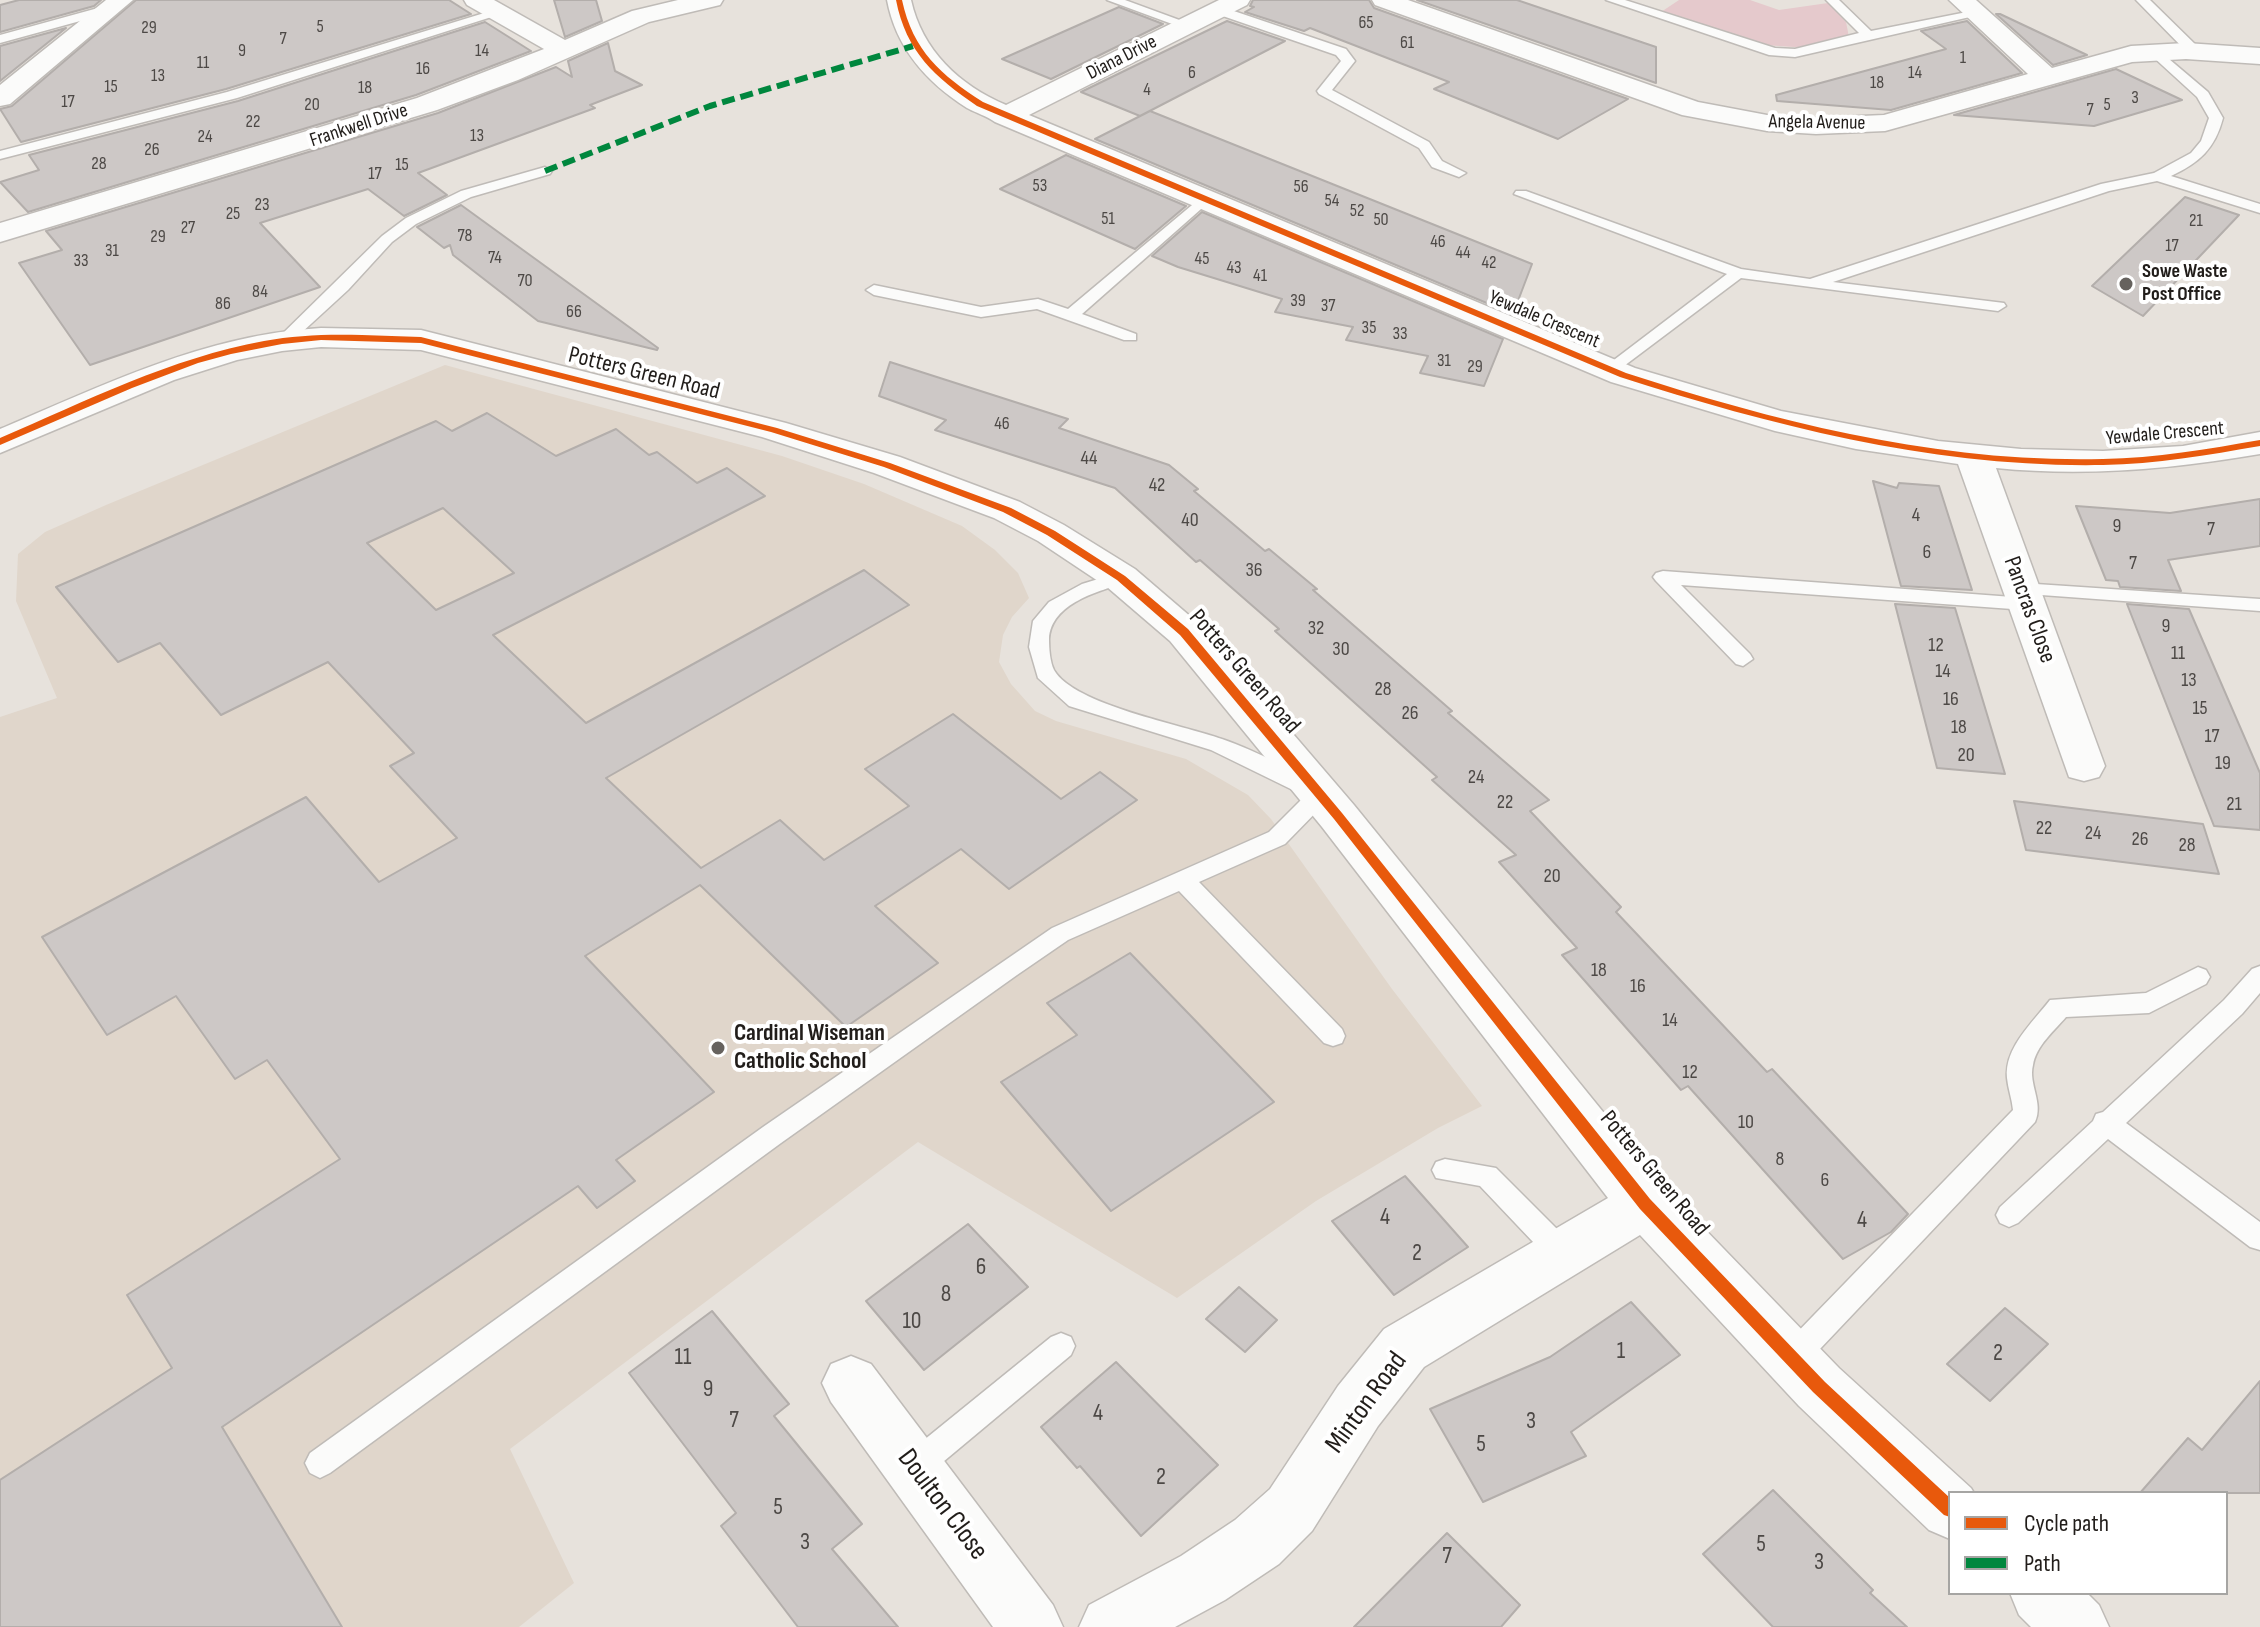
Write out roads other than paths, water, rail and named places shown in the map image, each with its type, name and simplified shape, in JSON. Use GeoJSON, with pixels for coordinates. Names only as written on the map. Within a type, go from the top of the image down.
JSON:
{"type":"FeatureCollection","features":[{"type":"Feature","properties":{"kind":"street","name":"Frankwell Drive"},"geometry":{"type":"LineString","coordinates":[[0,233],[414,108],[509,74],[641,16],[711,0]]}},
{"type":"Feature","properties":{"kind":"street","name":"Yewdale Crescent"},"geometry":{"type":"LineString","coordinates":[[899,0],[901,22],[913,46],[930,66],[956,88],[1005,116],[1612,370],[1734,411],[1819,432],[1973,455],[2035,459],[2157,458],[2260,443]]}},
{"type":"Feature","properties":{"kind":"street","name":"Angela Avenue"},"geometry":{"type":"LineString","coordinates":[[1384,0],[1692,109],[1767,123],[1816,126],[1885,123],[2131,54],[2194,51],[2260,56]]}},
{"type":"Feature","properties":{"kind":"street"},"geometry":{"type":"LineString","coordinates":[[0,98],[115,4]]}},
{"type":"Feature","properties":{"kind":"street","name":"Diana Drive"},"geometry":{"type":"LineString","coordinates":[[1005,116],[1228,5]]}},
{"type":"Feature","properties":{"kind":"street"},"geometry":{"type":"LineString","coordinates":[[487,7],[564,50]]}},
{"type":"Feature","properties":{"kind":"street"},"geometry":{"type":"LineString","coordinates":[[1969,7],[2048,78]]}},
{"type":"Feature","properties":{"kind":"street","name":"Potters Green Road"},"geometry":{"type":"LineString","coordinates":[[0,442],[167,373],[227,352],[282,342],[372,337],[421,340],[774,430],[887,465],[1007,510],[1051,533],[1121,578],[1184,632],[1320,794],[1645,1204],[1791,1359],[1948,1507]]}},
{"type":"Feature","properties":{"kind":"street","name":"Pancras Close"},"geometry":{"type":"LineString","coordinates":[[1973,455],[2084,766]]}},
{"type":"Feature","properties":{"kind":"street","name":"Minton Road"},"geometry":{"type":"LineString","coordinates":[[1111,1627],[1203,1578],[1257,1542],[1291,1510],[1358,1406],[1404,1348],[1645,1204]]}},
{"type":"Feature","properties":{"kind":"street","name":"Doulton Close"},"geometry":{"type":"LineString","coordinates":[[851,1383],[1031,1627]]}},
{"type":"Feature","properties":{"kind":"street"},"geometry":{"type":"LineString","coordinates":[[2043,1595],[2077,1627]]}},
{"type":"Feature","properties":{"kind":"lane"},"geometry":{"type":"LineString","coordinates":[[1113,0],[1187,25]]}},
{"type":"Feature","properties":{"kind":"lane"},"geometry":{"type":"LineString","coordinates":[[1612,0],[1774,52],[1795,53],[1969,7]]}},
{"type":"Feature","properties":{"kind":"lane"},"geometry":{"type":"LineString","coordinates":[[1832,0],[1868,35]]}},
{"type":"Feature","properties":{"kind":"lane"},"geometry":{"type":"LineString","coordinates":[[2142,0],[2161,15],[2194,51]]}},
{"type":"Feature","properties":{"kind":"lane"},"geometry":{"type":"LineString","coordinates":[[0,39],[115,4]]}},
{"type":"Feature","properties":{"kind":"lane"},"geometry":{"type":"LineString","coordinates":[[1228,5],[1341,52],[1348,61],[1324,91],[1424,145],[1437,164],[1459,173]]}},
{"type":"Feature","properties":{"kind":"lane"},"geometry":{"type":"LineString","coordinates":[[0,155],[232,95],[487,7]]}},
{"type":"Feature","properties":{"kind":"lane"},"geometry":{"type":"LineString","coordinates":[[1811,284],[2106,187],[2158,177],[2196,158],[2211,141],[2216,118],[2203,95],[2156,52]]}},
{"type":"Feature","properties":{"kind":"lane"},"geometry":{"type":"LineString","coordinates":[[282,342],[342,287],[387,239],[411,221],[466,194],[545,171]]}},
{"type":"Feature","properties":{"kind":"lane"},"geometry":{"type":"LineString","coordinates":[[2158,177],[2260,209]]}},
{"type":"Feature","properties":{"kind":"lane"},"geometry":{"type":"LineString","coordinates":[[1521,194],[1738,273],[1998,306]]}},
{"type":"Feature","properties":{"kind":"lane"},"geometry":{"type":"LineString","coordinates":[[1071,315],[1204,199]]}},
{"type":"Feature","properties":{"kind":"lane"},"geometry":{"type":"LineString","coordinates":[[1612,370],[1738,273]]}},
{"type":"Feature","properties":{"kind":"lane"},"geometry":{"type":"LineString","coordinates":[[874,290],[981,312],[1038,304],[1130,337]]}},
{"type":"Feature","properties":{"kind":"lane"},"geometry":{"type":"LineString","coordinates":[[1743,659],[1663,577],[2024,597],[2260,605]]}},
{"type":"Feature","properties":{"kind":"lane"},"geometry":{"type":"LineString","coordinates":[[320,1463],[759,1144],[1009,968],[1060,934],[1277,838],[1320,794],[1218,745],[1076,701],[1045,673],[1039,647],[1040,626],[1056,606],[1089,588],[1121,578]]}},
{"type":"Feature","properties":{"kind":"lane"},"geometry":{"type":"LineString","coordinates":[[1183,880],[1333,1036]]}},
{"type":"Feature","properties":{"kind":"lane"},"geometry":{"type":"LineString","coordinates":[[2009,1215],[2105,1122],[2233,1007],[2260,976]]}},
{"type":"Feature","properties":{"kind":"lane"},"geometry":{"type":"LineString","coordinates":[[1791,1359],[2026,1114],[2026,1093],[2019,1077],[2023,1055],[2059,1007],[2149,1003],[2198,977]]}},
{"type":"Feature","properties":{"kind":"lane"},"geometry":{"type":"LineString","coordinates":[[2105,1122],[2260,1238]]}},
{"type":"Feature","properties":{"kind":"lane"},"geometry":{"type":"LineString","coordinates":[[1445,1170],[1487,1176],[1562,1253]]}},
{"type":"Feature","properties":{"kind":"lane"},"geometry":{"type":"LineString","coordinates":[[914,1468],[1061,1346]]}},
{"type":"Feature","properties":{"kind":"place","name":"Sowe Waste Post Office"},"geometry":{"type":"Point","coordinates":[2126,284]}},
{"type":"Feature","properties":{"kind":"place","name":"Cardinal Wiseman Catholic School"},"geometry":{"type":"Point","coordinates":[718,1048]}}]}
